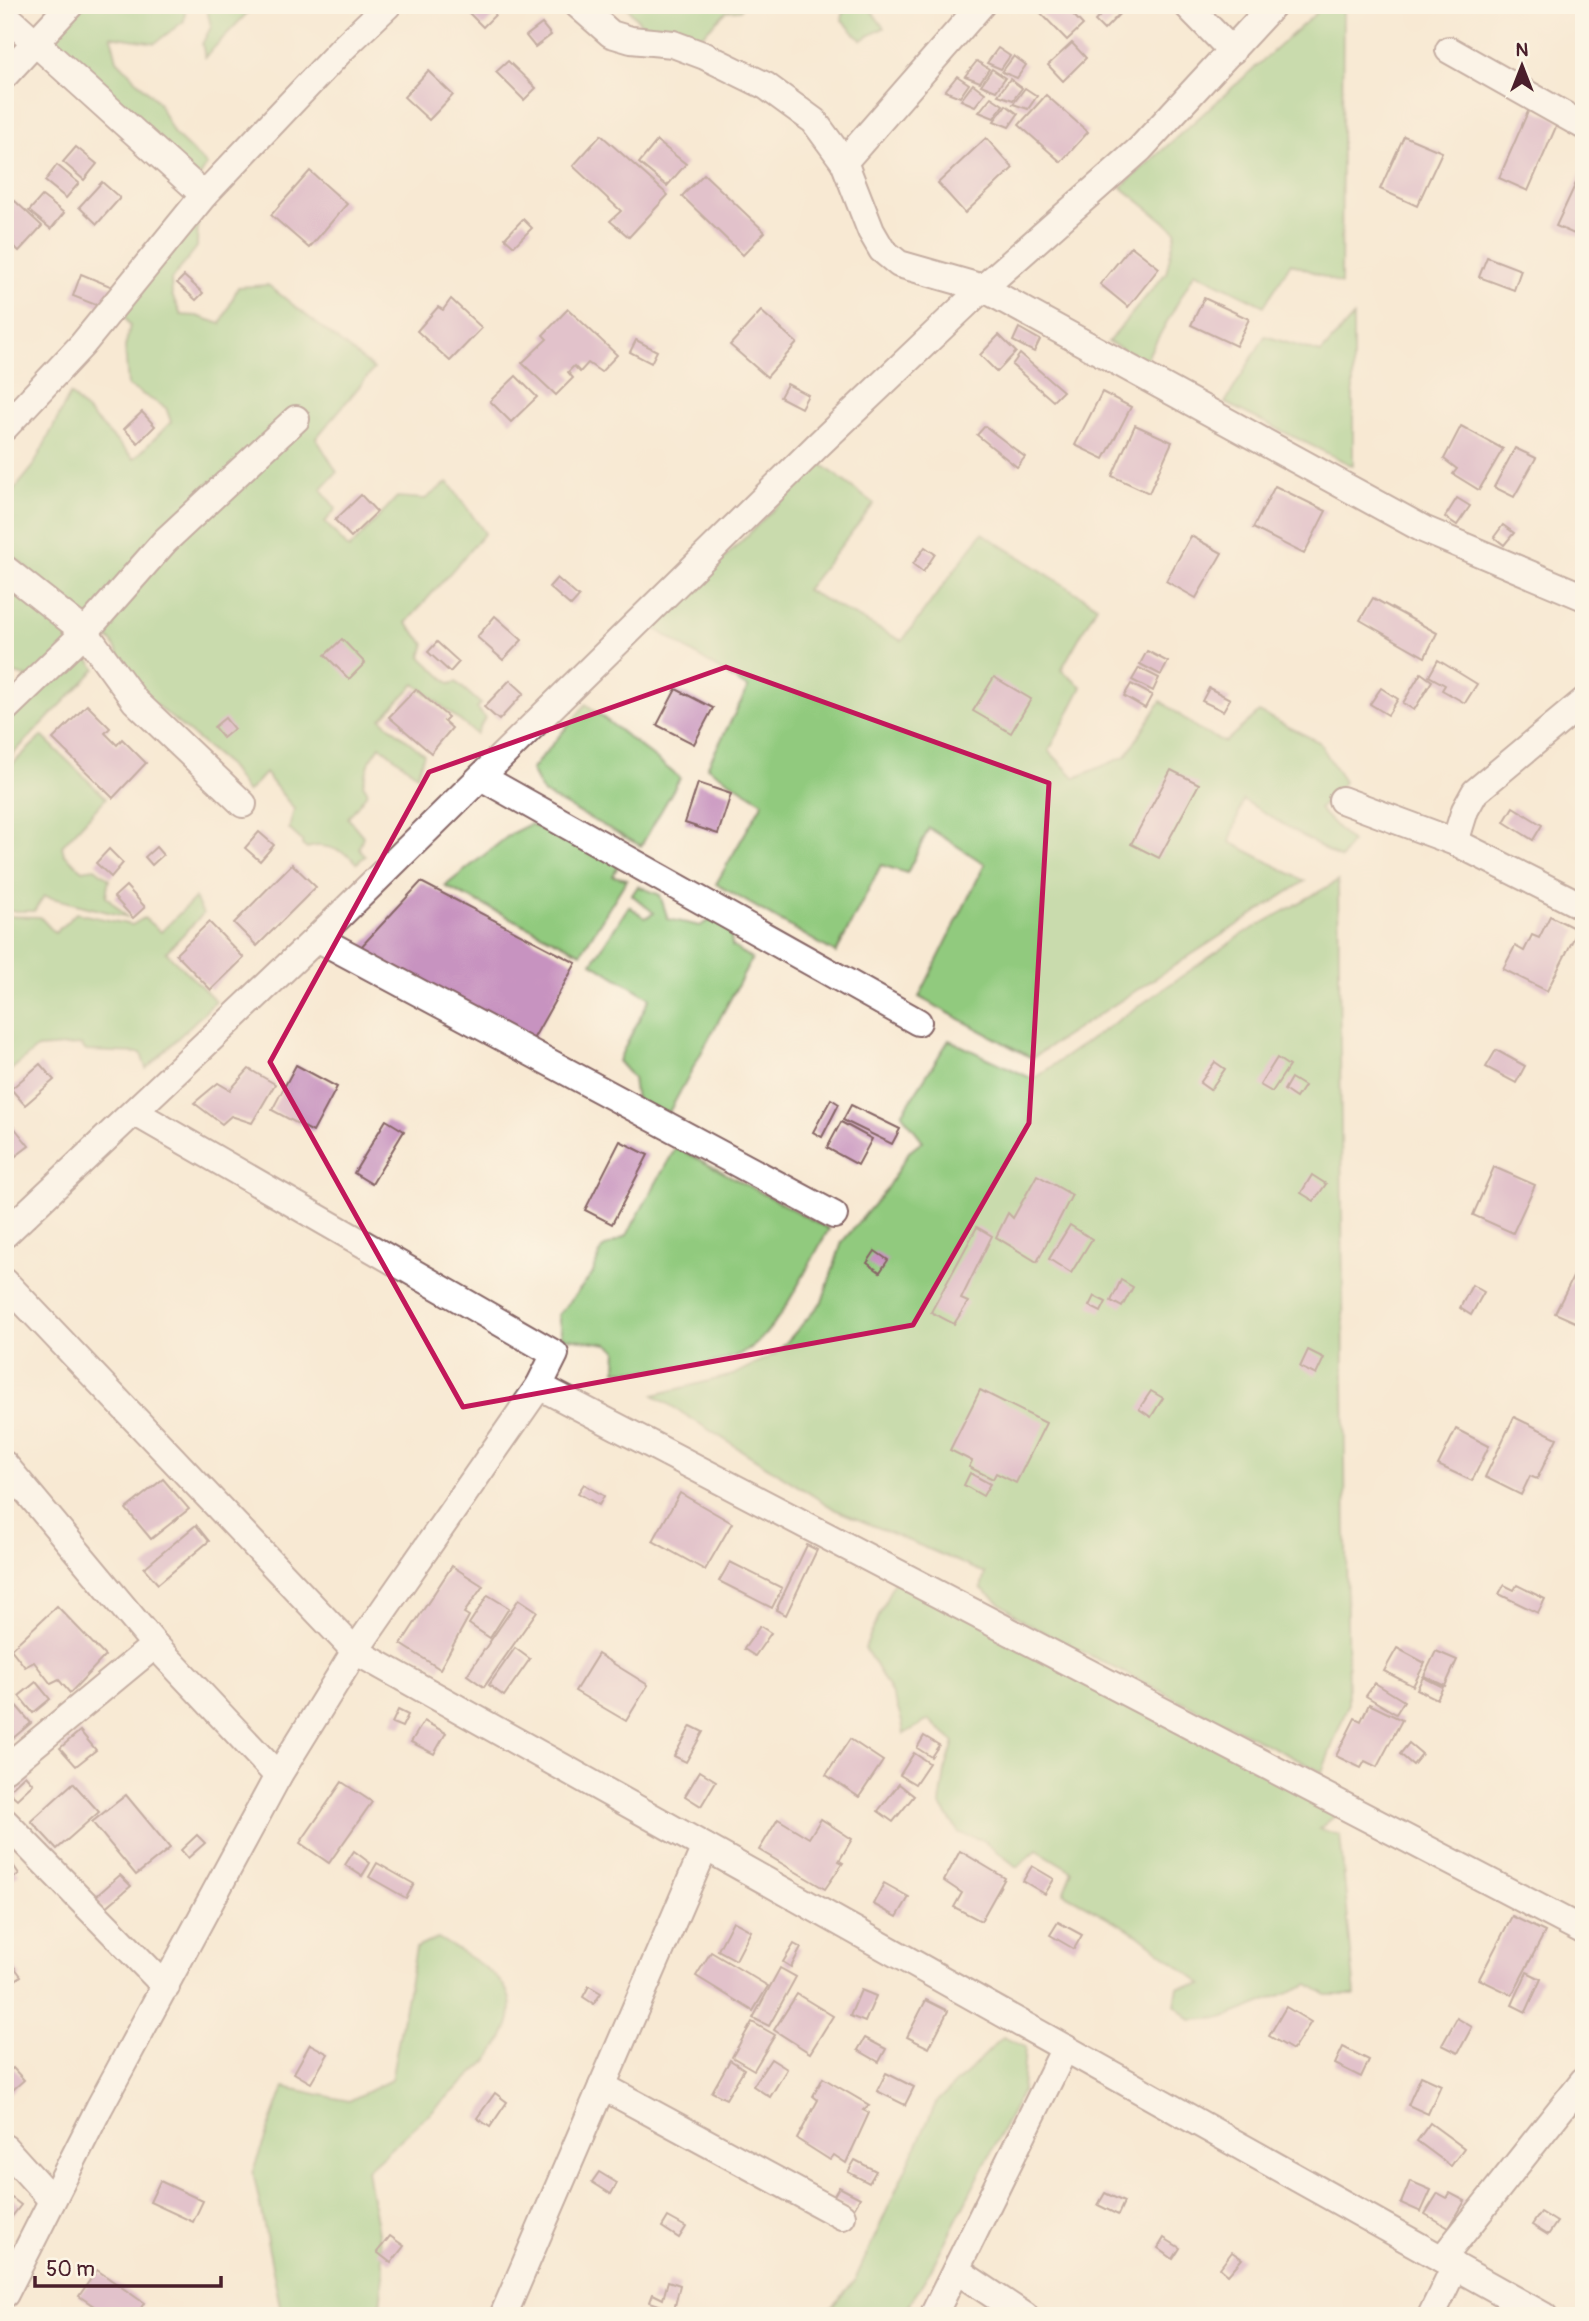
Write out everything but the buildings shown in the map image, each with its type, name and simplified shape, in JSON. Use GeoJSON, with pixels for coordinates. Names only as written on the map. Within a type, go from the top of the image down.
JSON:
{"type":"FeatureCollection","features":[{"type":"Feature","properties":{"kind":"street"},"geometry":{"type":"LineString","coordinates":[[5,75],[70,5]]}},
{"type":"Feature","properties":{"kind":"street"},"geometry":{"type":"LineString","coordinates":[[5,427],[82,345],[204,195],[344,47],[388,5]]}},
{"type":"Feature","properties":{"kind":"street"},"geometry":{"type":"LineString","coordinates":[[578,5],[611,34],[631,40],[673,44],[766,86],[814,121],[844,162],[871,231],[882,250],[899,264],[983,288],[1423,529],[1584,597]]}},
{"type":"Feature","properties":{"kind":"street"},"geometry":{"type":"LineString","coordinates":[[844,162],[981,5]]}},
{"type":"Feature","properties":{"kind":"street"},"geometry":{"type":"LineString","coordinates":[[1187,5],[1232,51]]}},
{"type":"Feature","properties":{"kind":"street"},"geometry":{"type":"LineString","coordinates":[[5,1234],[317,938],[818,445],[983,288],[1140,149],[1273,5]]}},
{"type":"Feature","properties":{"kind":"street"},"geometry":{"type":"LineString","coordinates":[[5,16],[204,195]]}},
{"type":"Feature","properties":{"kind":"street"},"geometry":{"type":"LineString","coordinates":[[1449,50],[1584,126]]}},
{"type":"Feature","properties":{"kind":"street"},"geometry":{"type":"LineString","coordinates":[[5,709],[85,632],[165,541],[296,419]]}},
{"type":"Feature","properties":{"kind":"street"},"geometry":{"type":"LineString","coordinates":[[5,569],[85,632],[135,701],[243,804]]}},
{"type":"Feature","properties":{"kind":"street"},"geometry":{"type":"LineString","coordinates":[[1455,842],[1465,810],[1475,792],[1584,701]]}},
{"type":"Feature","properties":{"kind":"street"},"geometry":{"type":"LineString","coordinates":[[481,778],[918,1022]]}},
{"type":"Feature","properties":{"kind":"street"},"geometry":{"type":"LineString","coordinates":[[1342,800],[1455,842],[1584,907]]}},
{"type":"Feature","properties":{"kind":"street"},"geometry":{"type":"LineString","coordinates":[[317,938],[834,1215]]}},
{"type":"Feature","properties":{"kind":"street"},"geometry":{"type":"LineString","coordinates":[[5,2294],[52,2200],[278,1776],[355,1651],[539,1386],[555,1354],[134,1112]]}},
{"type":"Feature","properties":{"kind":"street"},"geometry":{"type":"LineString","coordinates":[[5,1282],[355,1651],[1544,2316]]}},
{"type":"Feature","properties":{"kind":"street"},"geometry":{"type":"LineString","coordinates":[[539,1386],[1584,1931]]}},
{"type":"Feature","properties":{"kind":"street"},"geometry":{"type":"LineString","coordinates":[[5,1465],[155,1646],[278,1776]]}},
{"type":"Feature","properties":{"kind":"street"},"geometry":{"type":"LineString","coordinates":[[5,1769],[155,1646]]}},
{"type":"Feature","properties":{"kind":"street"},"geometry":{"type":"LineString","coordinates":[[5,1822],[166,1987]]}},
{"type":"Feature","properties":{"kind":"street"},"geometry":{"type":"LineString","coordinates":[[503,2316],[705,1847]]}},
{"type":"Feature","properties":{"kind":"street"},"geometry":{"type":"LineString","coordinates":[[933,2316],[1065,2048]]}},
{"type":"Feature","properties":{"kind":"street"},"geometry":{"type":"LineString","coordinates":[[1430,2316],[1449,2262],[1583,2081]]}},
{"type":"Feature","properties":{"kind":"street"},"geometry":{"type":"LineString","coordinates":[[602,2086],[842,2216]]}},
{"type":"Feature","properties":{"kind":"street"},"geometry":{"type":"LineString","coordinates":[[5,2148],[52,2200]]}},
{"type":"Feature","properties":{"kind":"street"},"geometry":{"type":"LineString","coordinates":[[956,2270],[1025,2316]]}},
{"type":"Feature","properties":{"kind":"highlighted area"},"geometry":{"type":"Polygon","coordinates":[[[726,667],[1049,783],[1029,1123],[913,1325],[463,1407],[270,1062],[429,772],[726,667]]]}},
{"type":"Feature","properties":{"kind":"green space"},"geometry":{"type":"Polygon","coordinates":[[[84,5],[186,5],[184,21],[155,43],[111,36],[117,60],[158,102],[174,134],[207,165],[199,178],[49,41],[84,5]]]}},
{"type":"Feature","properties":{"kind":"green space"},"geometry":{"type":"Polygon","coordinates":[[[206,5],[255,5],[205,57],[202,44],[211,27],[206,5]]]}},
{"type":"Feature","properties":{"kind":"green space"},"geometry":{"type":"Polygon","coordinates":[[[625,5],[744,5],[740,10],[727,11],[698,39],[686,29],[676,40],[650,34],[625,5]]]}},
{"type":"Feature","properties":{"kind":"green space"},"geometry":{"type":"Polygon","coordinates":[[[845,5],[867,5],[884,28],[861,40],[842,20],[845,5]]]}},
{"type":"Feature","properties":{"kind":"green space"},"geometry":{"type":"Polygon","coordinates":[[[1325,5],[1343,5],[1341,284],[1291,263],[1264,306],[1195,272],[1145,361],[1108,342],[1166,273],[1176,231],[1121,187],[1325,5]]]}},
{"type":"Feature","properties":{"kind":"green space"},"geometry":{"type":"Polygon","coordinates":[[[198,217],[197,247],[171,280],[172,295],[181,315],[197,316],[221,324],[238,287],[268,285],[374,369],[316,438],[337,472],[321,489],[336,509],[325,522],[349,549],[397,497],[425,499],[448,482],[485,533],[406,623],[425,644],[421,657],[450,684],[456,682],[481,704],[477,708],[485,718],[476,734],[415,684],[381,719],[424,754],[417,775],[380,746],[370,761],[363,784],[368,792],[348,818],[363,836],[359,848],[365,856],[357,863],[334,849],[319,846],[307,849],[302,845],[302,841],[289,829],[294,809],[265,773],[247,793],[228,765],[138,690],[112,642],[5,549],[5,501],[33,467],[70,394],[134,459],[171,422],[166,408],[128,386],[125,347],[130,326],[121,310],[198,217]]]}},
{"type":"Feature","properties":{"kind":"green space"},"geometry":{"type":"Polygon","coordinates":[[[1353,317],[1353,466],[1225,403],[1265,336],[1321,353],[1353,317]]]}},
{"type":"Feature","properties":{"kind":"green space"},"geometry":{"type":"Polygon","coordinates":[[[820,463],[874,504],[806,590],[902,641],[982,533],[1097,606],[1061,670],[1082,687],[1049,751],[1075,778],[1126,756],[1161,701],[1202,732],[1225,742],[1259,712],[1319,742],[1344,782],[1319,809],[1351,842],[1341,859],[1243,800],[1230,842],[1305,881],[1032,1058],[919,997],[985,864],[929,828],[907,873],[881,865],[836,953],[716,884],[763,802],[707,767],[748,688],[654,628],[820,463]]]}},
{"type":"Feature","properties":{"kind":"green space"},"geometry":{"type":"Polygon","coordinates":[[[5,579],[57,618],[96,669],[10,757],[5,752],[5,702],[28,677],[5,670],[5,579]]]}},
{"type":"Feature","properties":{"kind":"green space"},"geometry":{"type":"Polygon","coordinates":[[[586,704],[680,778],[641,846],[543,793],[531,770],[586,704]]]}},
{"type":"Feature","properties":{"kind":"green space"},"geometry":{"type":"Polygon","coordinates":[[[42,736],[106,798],[62,846],[64,854],[82,870],[95,868],[109,879],[106,896],[127,917],[44,896],[34,911],[5,911],[5,771],[42,736]]]}},
{"type":"Feature","properties":{"kind":"green space"},"geometry":{"type":"Polygon","coordinates":[[[530,824],[620,862],[613,876],[627,879],[581,953],[445,886],[512,833],[530,824]]]}},
{"type":"Feature","properties":{"kind":"green space"},"geometry":{"type":"Polygon","coordinates":[[[1338,881],[1348,1705],[1322,1772],[1027,1624],[981,1588],[985,1573],[836,1510],[654,1395],[733,1375],[777,1353],[822,1302],[842,1242],[885,1191],[909,1152],[923,1141],[902,1114],[949,1040],[1033,1079],[1243,934],[1338,881]]]}},
{"type":"Feature","properties":{"kind":"green space"},"geometry":{"type":"Polygon","coordinates":[[[638,886],[660,895],[668,919],[700,926],[714,918],[730,924],[732,946],[752,959],[667,1116],[636,1101],[633,1078],[618,1061],[650,998],[592,963],[629,906],[645,918],[654,913],[632,895],[638,886]]]}},
{"type":"Feature","properties":{"kind":"green space"},"geometry":{"type":"Polygon","coordinates":[[[195,898],[203,914],[166,952],[216,1001],[146,1069],[141,1053],[86,1051],[81,1045],[37,1048],[5,1075],[5,916],[40,917],[55,933],[76,913],[132,925],[144,918],[161,932],[195,898]]]}},
{"type":"Feature","properties":{"kind":"green space"},"geometry":{"type":"Polygon","coordinates":[[[676,1147],[829,1229],[778,1317],[757,1343],[745,1351],[729,1358],[690,1367],[616,1370],[617,1350],[608,1344],[562,1337],[558,1315],[592,1275],[602,1249],[627,1235],[676,1147]]]}},
{"type":"Feature","properties":{"kind":"green space"},"geometry":{"type":"Polygon","coordinates":[[[897,1574],[1350,1804],[1319,1829],[1340,1835],[1355,1995],[1326,1995],[1309,1984],[1223,2018],[1191,2020],[1175,2005],[1178,1987],[1203,1985],[1138,1934],[1063,1893],[1072,1871],[1037,1850],[1017,1867],[982,1840],[959,1833],[940,1804],[945,1771],[954,1742],[929,1720],[904,1734],[899,1711],[865,1648],[897,1574]]]}},
{"type":"Feature","properties":{"kind":"green space"},"geometry":{"type":"Polygon","coordinates":[[[438,1938],[477,1962],[504,1987],[510,2001],[510,2018],[503,2037],[487,2061],[367,2170],[384,2268],[379,2316],[282,2316],[253,2171],[284,2087],[349,2101],[391,2080],[416,1948],[438,1938]]]}},
{"type":"Feature","properties":{"kind":"green space"},"geometry":{"type":"Polygon","coordinates":[[[1003,2037],[1025,2047],[1022,2092],[930,2271],[907,2309],[883,2316],[824,2316],[855,2280],[936,2103],[1003,2037]]]}}]}
